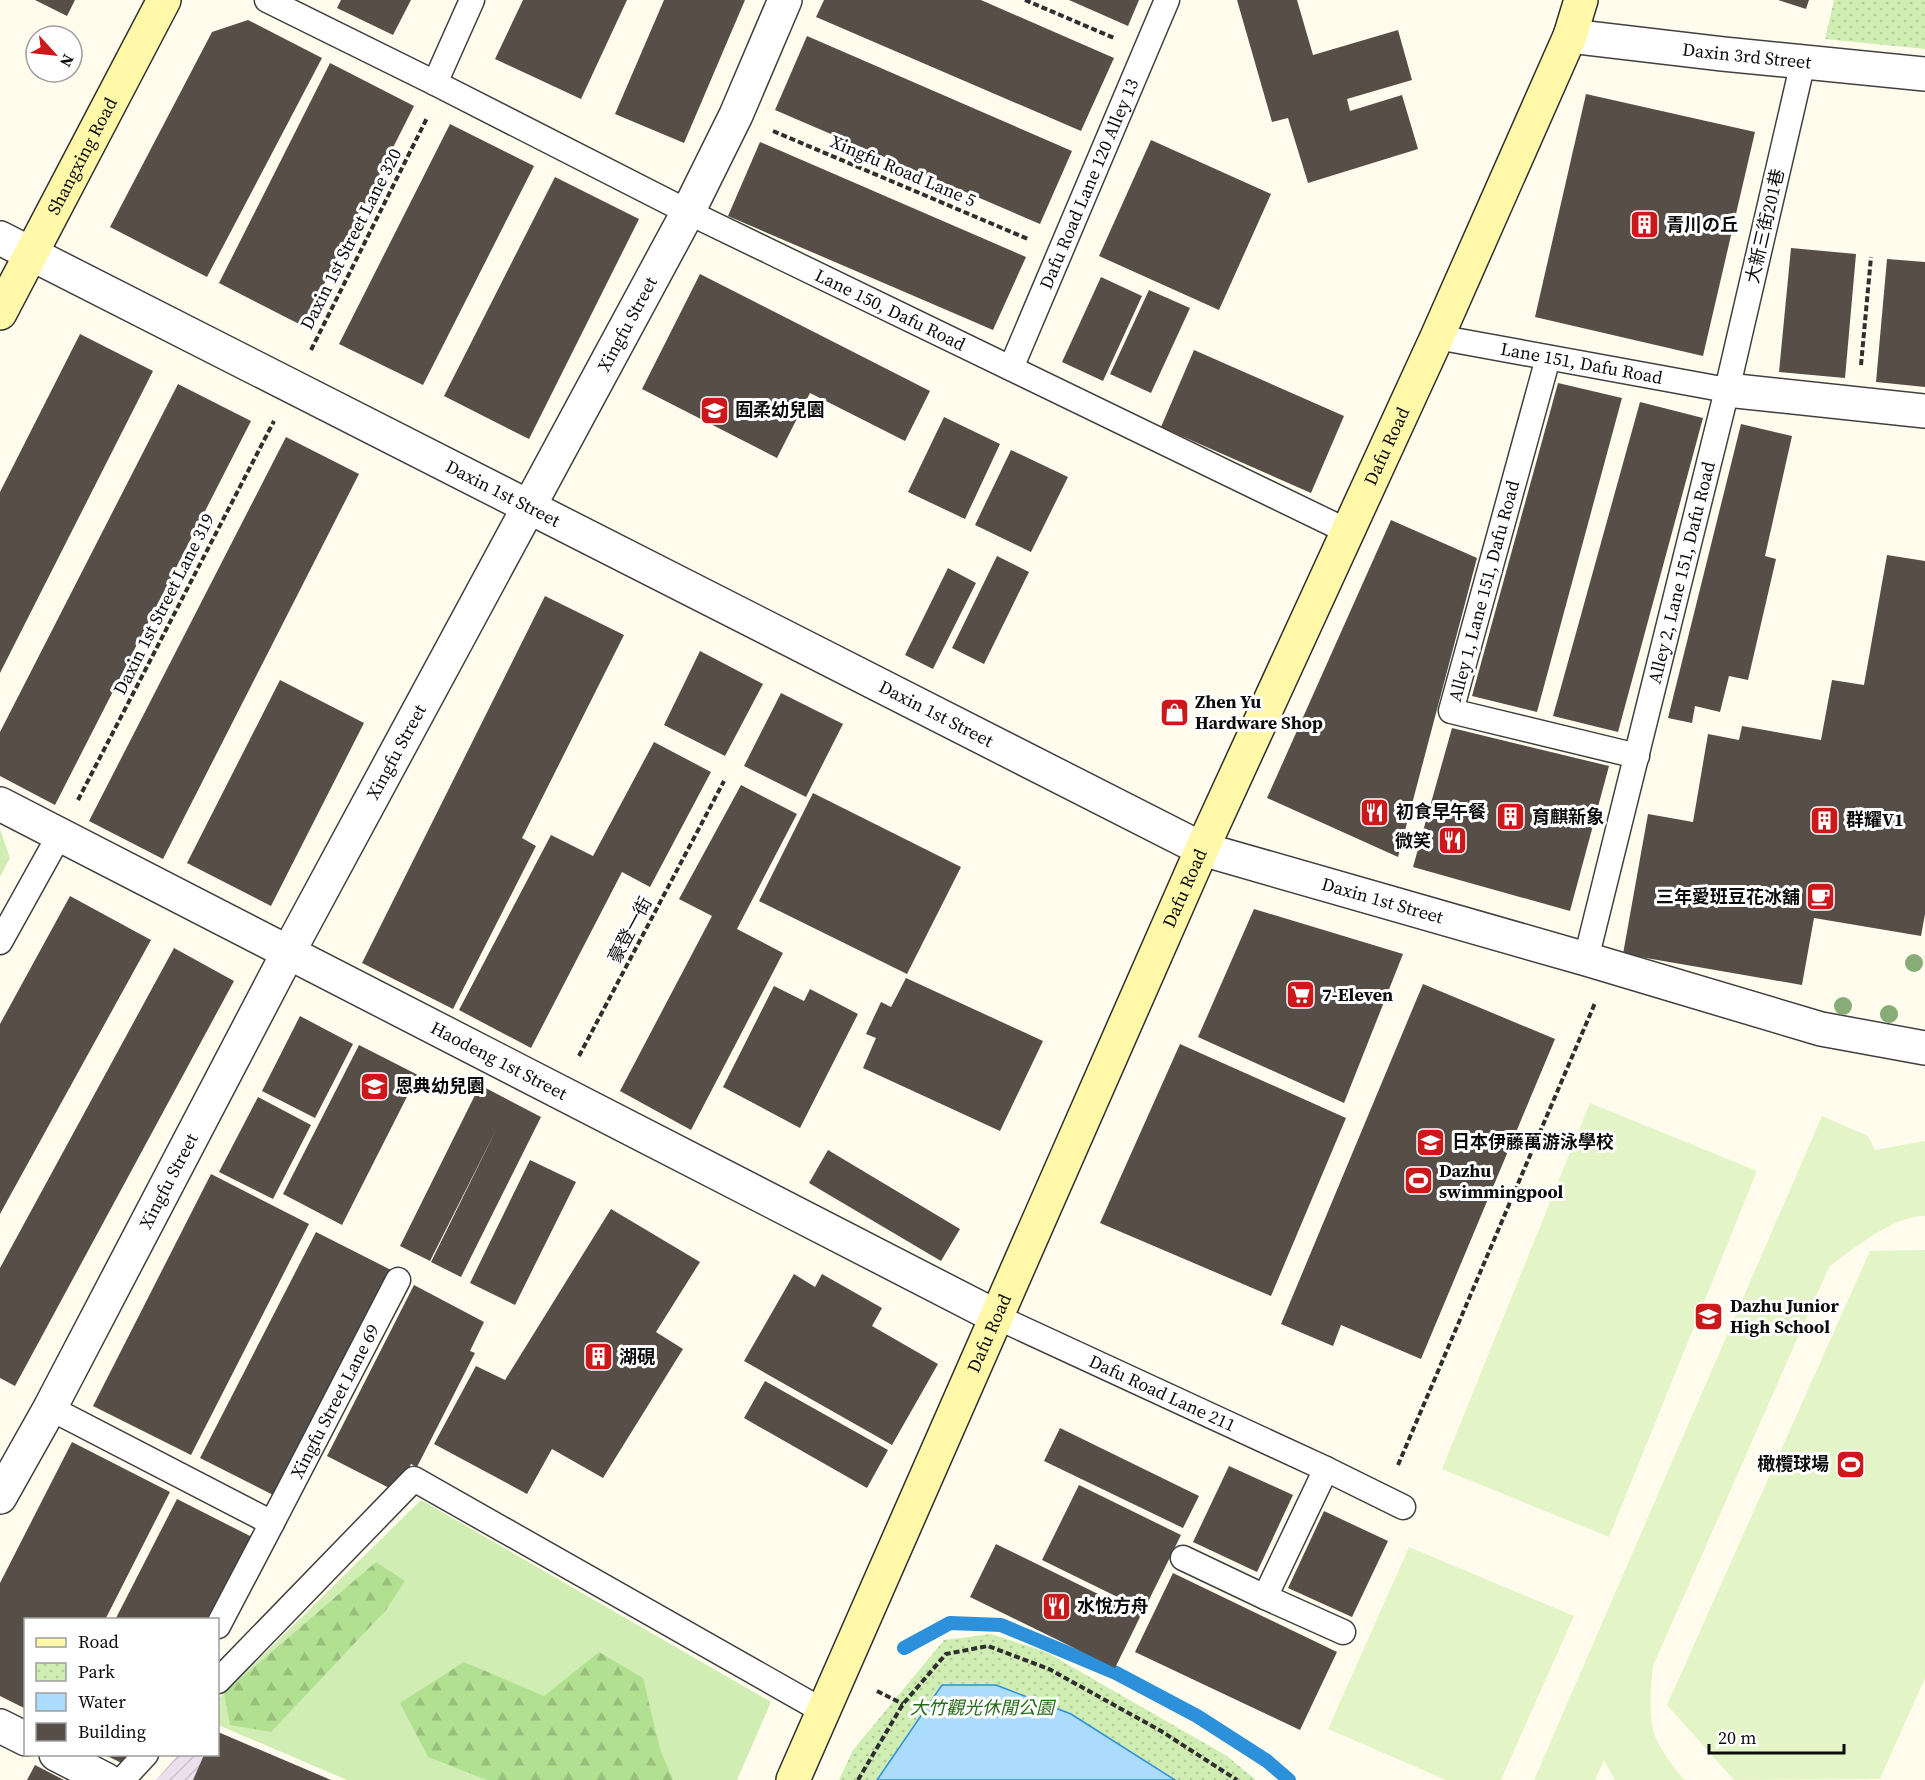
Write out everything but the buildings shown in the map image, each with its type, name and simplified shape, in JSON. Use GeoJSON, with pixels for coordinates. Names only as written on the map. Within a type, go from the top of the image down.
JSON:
{"type":"FeatureCollection","features":[{"type":"Feature","properties":{"kind":"street","name":"Shangxing Road"},"geometry":{"type":"LineString","coordinates":[[0,313],[164,0]]}},
{"type":"Feature","properties":{"kind":"street","name":"Xingfu Street"},"geometry":{"type":"LineString","coordinates":[[0,1497],[50,1407],[289,951],[688,212],[736,115],[785,0]]}},
{"type":"Feature","properties":{"kind":"street","name":"Dafu Road"},"geometry":{"type":"LineString","coordinates":[[793,1780],[1202,849],[1437,337],[1570,36],[1581,0]]}},
{"type":"Feature","properties":{"kind":"street","name":"Daxin 3rd Street"},"geometry":{"type":"LineString","coordinates":[[1570,36],[1925,74]]}},
{"type":"Feature","properties":{"kind":"street","name":"Daxin 1st Street"},"geometry":{"type":"LineString","coordinates":[[0,238],[1202,849],[1821,1029],[1925,1048]]}},
{"type":"Feature","properties":{"kind":"street"},"geometry":{"type":"LineString","coordinates":[[1727,390],[1925,411]]}},
{"type":"Feature","properties":{"kind":"street","name":"Haodeng 1st Street"},"geometry":{"type":"LineString","coordinates":[[0,804],[997,1317]]}},
{"type":"Feature","properties":{"kind":"street"},"geometry":{"type":"LineString","coordinates":[[0,1725],[24,1738]]}},
{"type":"Feature","properties":{"kind":"street"},"geometry":{"type":"LineString","coordinates":[[58,1756],[106,1780]]}},
{"type":"Feature","properties":{"kind":"lane","name":"Lane 150, Dafu Road"},"geometry":{"type":"LineString","coordinates":[[267,0],[688,212],[1349,532]]}},
{"type":"Feature","properties":{"kind":"lane"},"geometry":{"type":"LineString","coordinates":[[435,83],[472,0]]}},
{"type":"Feature","properties":{"kind":"lane","name":"Dafu Road Lane 120 Alley 13"},"geometry":{"type":"LineString","coordinates":[[1011,368],[1167,0]]}},
{"type":"Feature","properties":{"kind":"lane","name":"大新三街201巷"},"geometry":{"type":"LineString","coordinates":[[1727,390],[1803,62]]}},
{"type":"Feature","properties":{"kind":"lane","name":"Lane 151, Dafu Road"},"geometry":{"type":"LineString","coordinates":[[1437,337],[1727,390]]}},
{"type":"Feature","properties":{"kind":"lane","name":"Alley 1, Lane 151, Dafu Road"},"geometry":{"type":"LineString","coordinates":[[1548,358],[1451,711],[1636,756]]}},
{"type":"Feature","properties":{"kind":"lane","name":"Alley 2, Lane 151, Dafu Road"},"geometry":{"type":"LineString","coordinates":[[1598,963],[1636,756],[1727,390]]}},
{"type":"Feature","properties":{"kind":"lane"},"geometry":{"type":"LineString","coordinates":[[0,942],[60,834]]}},
{"type":"Feature","properties":{"kind":"lane","name":"Xingfu Street Lane 69"},"geometry":{"type":"LineString","coordinates":[[219,1624],[398,1280]]}},
{"type":"Feature","properties":{"kind":"lane","name":"Dafu Road Lane 211"},"geometry":{"type":"LineString","coordinates":[[997,1317],[1394,1502]]}},
{"type":"Feature","properties":{"kind":"lane"},"geometry":{"type":"LineString","coordinates":[[50,1407],[272,1523]]}},
{"type":"Feature","properties":{"kind":"lane"},"geometry":{"type":"LineString","coordinates":[[1265,1597],[1326,1469]]}},
{"type":"Feature","properties":{"kind":"lane"},"geometry":{"type":"LineString","coordinates":[[219,1680],[414,1479],[823,1711]]}},
{"type":"Feature","properties":{"kind":"lane"},"geometry":{"type":"LineString","coordinates":[[1183,1558],[1343,1632]]}},
{"type":"Feature","properties":{"kind":"lane"},"geometry":{"type":"LineString","coordinates":[[122,1780],[145,1756]]}},
{"type":"Feature","properties":{"kind":"path"},"geometry":{"type":"LineString","coordinates":[[1025,0],[1145,51]]}},
{"type":"Feature","properties":{"kind":"path","name":"Daxin 1st Street Lane 320"},"geometry":{"type":"LineString","coordinates":[[292,387],[429,115]]}},
{"type":"Feature","properties":{"kind":"path","name":"Xingfu Road Lane 5"},"geometry":{"type":"LineString","coordinates":[[736,115],[1060,252]]}},
{"type":"Feature","properties":{"kind":"path"},"geometry":{"type":"LineString","coordinates":[[1857,405],[1871,256]]}},
{"type":"Feature","properties":{"kind":"path","name":"Daxin 1st Street Lane 319"},"geometry":{"type":"LineString","coordinates":[[60,834],[292,387]]}},
{"type":"Feature","properties":{"kind":"path","name":"豪登一街"},"geometry":{"type":"LineString","coordinates":[[560,1091],[724,781]]}},
{"type":"Feature","properties":{"kind":"path"},"geometry":{"type":"LineString","coordinates":[[1394,1502],[1598,963]]}},
{"type":"Feature","properties":{"kind":"path"},"geometry":{"type":"LineString","coordinates":[[858,1780],[903,1704],[946,1654],[988,1646],[1049,1669],[1161,1731],[1237,1780]]}},
{"type":"Feature","properties":{"kind":"shaded area"},"geometry":{"type":"Polygon","coordinates":[[[219,1732],[331,1780],[156,1780],[177,1756],[219,1756],[219,1732]]]}},
{"type":"Feature","properties":{"kind":"green space"},"geometry":{"type":"Polygon","coordinates":[[[1834,0],[1925,0],[1925,49],[1825,39],[1834,0]]]}},
{"type":"Feature","properties":{"kind":"green space"},"geometry":{"type":"Polygon","coordinates":[[[0,829],[10,858],[0,877],[0,829]]]}},
{"type":"Feature","properties":{"kind":"green space"},"geometry":{"type":"Polygon","coordinates":[[[1590,1103],[1757,1171],[1609,1537],[1442,1469],[1590,1103]]]}},
{"type":"Feature","properties":{"kind":"green space"},"geometry":{"type":"Polygon","coordinates":[[[1822,1116],[1868,1136],[1875,1150],[1925,1141],[1925,1216],[1913,1217],[1887,1227],[1829,1267],[1653,1666],[1651,1708],[1654,1733],[1667,1758],[1685,1780],[1615,1780],[1604,1760],[1595,1780],[1534,1780],[1822,1116]]]}},
{"type":"Feature","properties":{"kind":"green space","name":"橄欖球場"},"geometry":{"type":"Polygon","coordinates":[[[1925,1250],[1925,1678],[1880,1779],[1734,1780],[1667,1705],[1870,1251],[1925,1250]]]}},
{"type":"Feature","properties":{"kind":"green space"},"geometry":{"type":"Polygon","coordinates":[[[421,1500],[771,1702],[737,1780],[347,1780],[219,1725],[219,1698],[421,1500]]]}},
{"type":"Feature","properties":{"kind":"green space"},"geometry":{"type":"Polygon","coordinates":[[[1409,1547],[1574,1616],[1501,1780],[1446,1780],[1328,1729],[1409,1547]]]}},
{"type":"Feature","properties":{"kind":"green space"},"geometry":{"type":"Polygon","coordinates":[[[376,1562],[405,1581],[386,1610],[271,1732],[230,1725],[224,1693],[376,1562]]]}},
{"type":"Feature","properties":{"kind":"green space","name":"大竹觀光休閒公園"},"geometry":{"type":"Polygon","coordinates":[[[991,1634],[1046,1652],[1227,1756],[1256,1780],[839,1780],[853,1750],[944,1640],[991,1634]]]}},
{"type":"Feature","properties":{"kind":"green space"},"geometry":{"type":"Polygon","coordinates":[[[599,1652],[643,1678],[660,1749],[673,1780],[487,1780],[428,1757],[400,1703],[464,1662],[544,1696],[599,1652]]]}},
{"type":"Feature","properties":{"kind":"water"},"geometry":{"type":"Polygon","coordinates":[[[942,1685],[996,1685],[1071,1714],[1175,1780],[877,1780],[942,1685]]]}},
{"type":"Feature","properties":{"kind":"waterway"},"geometry":{"type":"LineString","coordinates":[[904,1648],[950,1623],[1001,1625],[1116,1673],[1197,1716],[1267,1761],[1289,1780]]}},
{"type":"Feature","properties":{"kind":"place","name":"青川の丘"},"geometry":{"type":"Point","coordinates":[1645,225]}},
{"type":"Feature","properties":{"kind":"place","name":"囿柔幼兒園"},"geometry":{"type":"Point","coordinates":[714,410]}},
{"type":"Feature","properties":{"kind":"place","name":"Zhen Yu Hardware Shop"},"geometry":{"type":"Point","coordinates":[1174,712]}},
{"type":"Feature","properties":{"kind":"place","name":"初食早午餐"},"geometry":{"type":"Point","coordinates":[1375,812]}},
{"type":"Feature","properties":{"kind":"place","name":"育麒新象"},"geometry":{"type":"Point","coordinates":[1511,817]}},
{"type":"Feature","properties":{"kind":"place","name":"群耀V1"},"geometry":{"type":"Point","coordinates":[1825,820]}},
{"type":"Feature","properties":{"kind":"place","name":"微笑"},"geometry":{"type":"Point","coordinates":[1452,841]}},
{"type":"Feature","properties":{"kind":"place","name":"三年愛班豆花冰舖"},"geometry":{"type":"Point","coordinates":[1821,897]}},
{"type":"Feature","properties":{"kind":"place","name":"7-Eleven"},"geometry":{"type":"Point","coordinates":[1301,995]}},
{"type":"Feature","properties":{"kind":"place","name":"恩典幼兒園"},"geometry":{"type":"Point","coordinates":[374,1086]}},
{"type":"Feature","properties":{"kind":"place","name":"日本伊藤萬游泳學校"},"geometry":{"type":"Point","coordinates":[1431,1142]}},
{"type":"Feature","properties":{"kind":"place","name":"Dazhu swimmingpool"},"geometry":{"type":"Point","coordinates":[1418,1181]}},
{"type":"Feature","properties":{"kind":"place","name":"Dazhu Junior High School"},"geometry":{"type":"Point","coordinates":[1709,1316]}},
{"type":"Feature","properties":{"kind":"place","name":"湖硯"},"geometry":{"type":"Point","coordinates":[598,1357]}},
{"type":"Feature","properties":{"kind":"place","name":"橄欖球場"},"geometry":{"type":"Point","coordinates":[1850,1464]}},
{"type":"Feature","properties":{"kind":"place","name":"水悅方舟"},"geometry":{"type":"Point","coordinates":[1056,1606]}}]}
